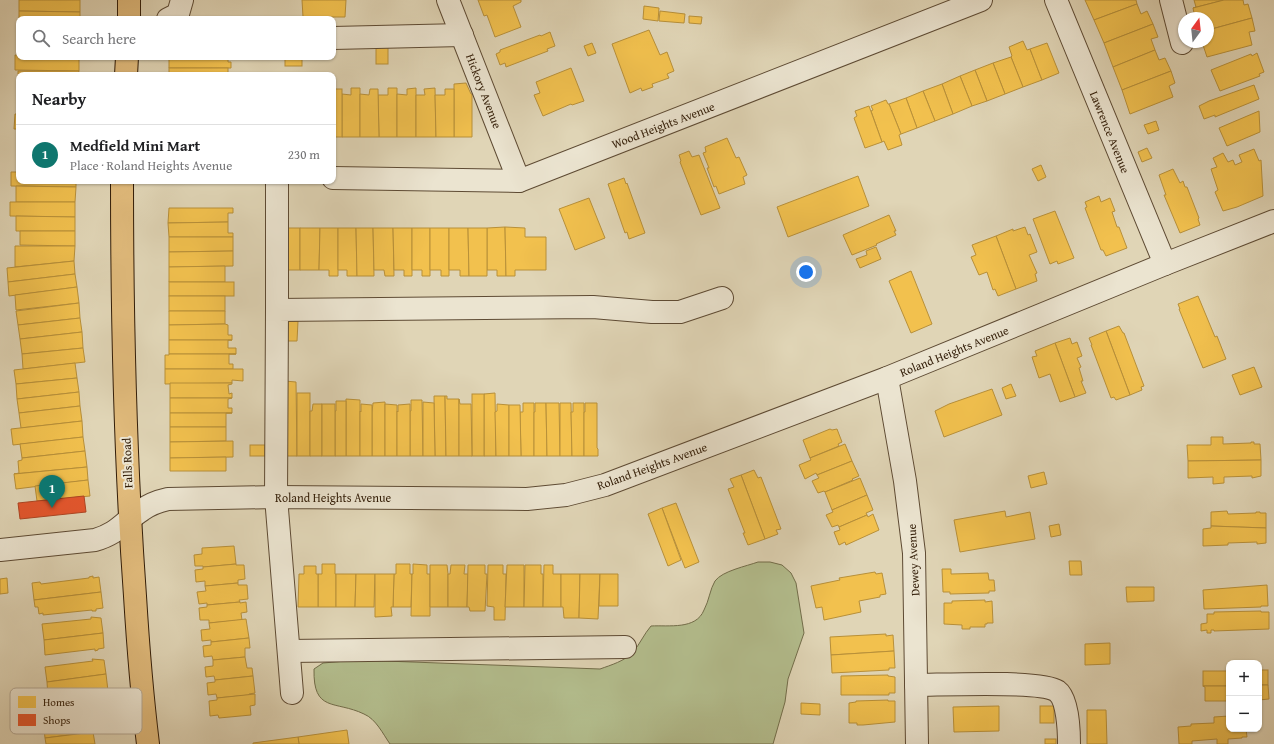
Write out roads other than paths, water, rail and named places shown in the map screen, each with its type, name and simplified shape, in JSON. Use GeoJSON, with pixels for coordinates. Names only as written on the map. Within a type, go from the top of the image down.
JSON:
{"type":"FeatureCollection","features":[{"type":"Feature","properties":{"kind":"main road"},"geometry":{"type":"LineString","coordinates":[[129,0],[129,16]]}},
{"type":"Feature","properties":{"kind":"main road"},"geometry":{"type":"LineString","coordinates":[[126,72],[127,60]]}},
{"type":"Feature","properties":{"kind":"main road","name":"Falls Road"},"geometry":{"type":"LineString","coordinates":[[122,184],[123,363],[129,520],[148,744]]}},
{"type":"Feature","properties":{"kind":"street"},"geometry":{"type":"LineString","coordinates":[[174,16],[178,14],[182,0]]}},
{"type":"Feature","properties":{"kind":"street","name":"Hickory Avenue"},"geometry":{"type":"LineString","coordinates":[[448,0],[519,181]]}},
{"type":"Feature","properties":{"kind":"street","name":"Wood Heights Avenue"},"geometry":{"type":"LineString","coordinates":[[336,178],[519,181],[981,0]]}},
{"type":"Feature","properties":{"kind":"street","name":"Lawrence Avenue"},"geometry":{"type":"LineString","coordinates":[[1056,0],[1165,264]]}},
{"type":"Feature","properties":{"kind":"street"},"geometry":{"type":"LineString","coordinates":[[1171,0],[1178,27]]}},
{"type":"Feature","properties":{"kind":"street"},"geometry":{"type":"LineString","coordinates":[[336,38],[462,35]]}},
{"type":"Feature","properties":{"kind":"street"},"geometry":{"type":"LineString","coordinates":[[277,184],[276,497],[292,693]]}},
{"type":"Feature","properties":{"kind":"street","name":"Roland Heights Avenue"},"geometry":{"type":"LineString","coordinates":[[0,550],[95,540],[108,536],[141,510],[156,502],[168,499],[276,497],[527,499],[566,495],[605,485],[887,378],[1274,221]]}},
{"type":"Feature","properties":{"kind":"street"},"geometry":{"type":"LineString","coordinates":[[277,310],[593,307],[652,312],[680,312],[722,298]]}},
{"type":"Feature","properties":{"kind":"street","name":"Dewey Avenue"},"geometry":{"type":"LineString","coordinates":[[887,378],[905,481],[913,545],[917,744]]}},
{"type":"Feature","properties":{"kind":"street"},"geometry":{"type":"LineString","coordinates":[[289,651],[625,647]]}},
{"type":"Feature","properties":{"kind":"street"},"geometry":{"type":"LineString","coordinates":[[916,684],[1025,685],[1050,688],[1058,692],[1062,698],[1066,712],[1069,744]]}},
{"type":"Feature","properties":{"kind":"place","name":"Medfield Mini Mart"},"geometry":{"type":"Point","coordinates":[52,508]}}]}
